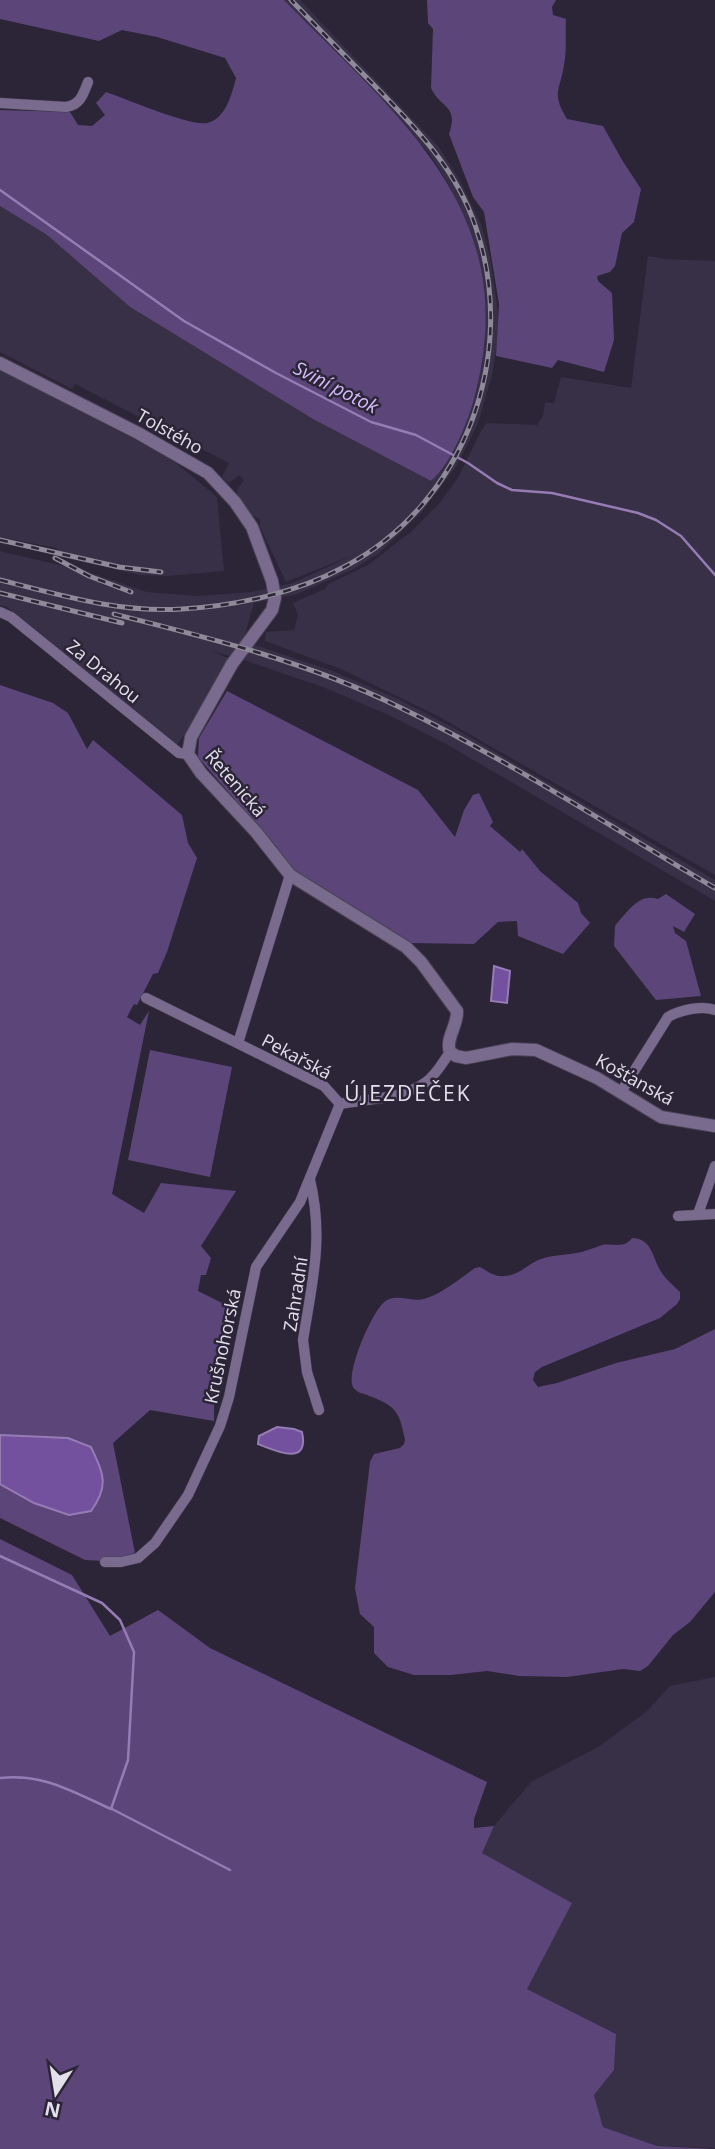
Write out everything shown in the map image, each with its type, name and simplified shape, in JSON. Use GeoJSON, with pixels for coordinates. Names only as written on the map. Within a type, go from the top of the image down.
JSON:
{"type":"FeatureCollection","features":[{"type":"Feature","properties":{"kind":"street"},"geometry":{"type":"LineString","coordinates":[[0,103],[75,106],[88,82]]}},
{"type":"Feature","properties":{"kind":"street","name":"Tolstého"},"geometry":{"type":"LineString","coordinates":[[0,363],[138,433],[208,473],[235,502],[252,527],[272,581],[275,601]]}},
{"type":"Feature","properties":{"kind":"street","name":"Řetenická"},"geometry":{"type":"LineString","coordinates":[[275,601],[232,664],[191,737],[188,754],[201,773],[256,832],[290,875],[409,950],[421,962],[456,1009],[457,1019],[448,1046],[450,1052]]}},
{"type":"Feature","properties":{"kind":"street","name":"Za Drahou"},"geometry":{"type":"LineString","coordinates":[[0,612],[11,617],[179,753],[188,754]]}},
{"type":"Feature","properties":{"kind":"street"},"geometry":{"type":"LineString","coordinates":[[238,1043],[290,875]]}},
{"type":"Feature","properties":{"kind":"street","name":"Pekařská"},"geometry":{"type":"LineString","coordinates":[[146,998],[324,1086],[340,1104],[419,1087],[434,1075],[450,1052]]}},
{"type":"Feature","properties":{"kind":"street"},"geometry":{"type":"LineString","coordinates":[[621,1092],[668,1017],[708,1007],[715,1010]]}},
{"type":"Feature","properties":{"kind":"street","name":"Košťanská"},"geometry":{"type":"LineString","coordinates":[[450,1052],[466,1058],[517,1048],[542,1051],[597,1078],[664,1119],[715,1126]]}},
{"type":"Feature","properties":{"kind":"street","name":"Krušnohorská"},"geometry":{"type":"LineString","coordinates":[[105,1562],[138,1558],[155,1543],[188,1495],[220,1426],[229,1397],[256,1266],[300,1202],[340,1104]]}},
{"type":"Feature","properties":{"kind":"street"},"geometry":{"type":"LineString","coordinates":[[698,1214],[715,1166]]}},
{"type":"Feature","properties":{"kind":"street","name":"Zahradní"},"geometry":{"type":"LineString","coordinates":[[309,1180],[314,1200],[318,1250],[303,1340],[304,1356],[319,1410]]}},
{"type":"Feature","properties":{"kind":"street"},"geometry":{"type":"LineString","coordinates":[[678,1216],[715,1214]]}},
{"type":"Feature","properties":{"kind":"shaded area"},"geometry":{"type":"Polygon","coordinates":[[[0,0],[284,0],[405,125],[438,169],[464,216],[481,267],[486,324],[477,387],[470,411],[454,450],[431,481],[313,419],[130,307],[47,235],[0,206],[0,110],[70,112],[78,125],[92,126],[105,115],[96,103],[106,92],[172,116],[207,123],[214,121],[223,111],[236,78],[225,58],[157,37],[122,30],[99,41],[0,19],[0,0]]]}},
{"type":"Feature","properties":{"kind":"shaded area"},"geometry":{"type":"Polygon","coordinates":[[[284,0],[300,0],[438,146],[458,177],[481,224],[490,257],[498,312],[497,344],[492,375],[478,423],[457,465],[421,513],[378,554],[352,570],[297,594],[254,603],[243,641],[330,670],[398,699],[454,728],[715,880],[715,901],[446,744],[391,716],[323,687],[238,658],[211,651],[228,658],[177,745],[7,607],[0,605],[0,551],[85,571],[147,592],[197,596],[252,592],[293,583],[351,556],[286,582],[260,527],[260,519],[250,514],[238,497],[237,490],[244,480],[239,475],[229,483],[222,477],[229,463],[75,384],[72,389],[0,352],[0,206],[47,235],[130,307],[313,419],[431,481],[425,490],[455,447],[476,394],[485,343],[486,312],[479,260],[448,183],[429,153],[284,0]]]}},
{"type":"Feature","properties":{"kind":"shaded area"},"geometry":{"type":"Polygon","coordinates":[[[427,0],[556,0],[552,7],[553,15],[566,19],[565,60],[558,92],[562,110],[567,119],[603,126],[641,189],[634,222],[622,233],[615,266],[610,272],[597,276],[598,281],[612,293],[614,340],[604,372],[558,360],[552,368],[496,356],[499,304],[484,212],[473,197],[449,134],[452,125],[450,112],[431,88],[433,29],[428,23],[427,0]]]}},
{"type":"Feature","properties":{"kind":"shaded area"},"geometry":{"type":"Polygon","coordinates":[[[648,256],[715,261],[715,875],[436,715],[341,669],[265,641],[266,632],[294,630],[298,614],[293,603],[368,565],[412,531],[438,505],[458,478],[487,423],[537,425],[543,416],[545,402],[554,403],[561,377],[631,388],[648,256]]]}},
{"type":"Feature","properties":{"kind":"shaded area"},"geometry":{"type":"Polygon","coordinates":[[[0,370],[170,458],[217,497],[224,571],[167,576],[140,575],[61,557],[57,548],[9,539],[6,545],[0,543],[0,370]]]}},
{"type":"Feature","properties":{"kind":"shaded area"},"geometry":{"type":"Polygon","coordinates":[[[0,685],[53,703],[68,713],[87,749],[93,740],[182,815],[188,843],[197,858],[158,973],[153,974],[137,1005],[134,1004],[127,1017],[140,1025],[149,1011],[112,1194],[144,1213],[161,1183],[236,1191],[201,1246],[211,1258],[206,1275],[201,1275],[198,1291],[228,1306],[214,1390],[214,1421],[150,1410],[113,1443],[135,1553],[118,1558],[105,1557],[103,1561],[85,1560],[0,1518],[0,685]]]}},
{"type":"Feature","properties":{"kind":"shaded area"},"geometry":{"type":"Polygon","coordinates":[[[227,691],[418,790],[455,837],[464,810],[473,795],[479,793],[493,822],[490,826],[520,852],[522,849],[540,871],[578,903],[581,913],[590,923],[563,954],[518,936],[517,921],[498,922],[474,944],[410,943],[292,869],[276,846],[198,757],[199,738],[227,691]]]}},
{"type":"Feature","properties":{"kind":"shaded area"},"geometry":{"type":"Polygon","coordinates":[[[666,894],[695,914],[684,932],[673,926],[675,933],[686,941],[701,996],[656,1000],[614,946],[615,926],[631,908],[640,900],[658,899],[666,894]]]}},
{"type":"Feature","properties":{"kind":"shaded area"},"geometry":{"type":"Polygon","coordinates":[[[494,966],[510,971],[507,1003],[491,1001],[494,966]]]}},
{"type":"Feature","properties":{"kind":"shaded area"},"geometry":{"type":"Polygon","coordinates":[[[150,1050],[232,1067],[210,1177],[128,1160],[150,1050]]]}},
{"type":"Feature","properties":{"kind":"shaded area"},"geometry":{"type":"Polygon","coordinates":[[[632,1238],[648,1245],[662,1273],[680,1292],[677,1304],[660,1318],[542,1367],[535,1372],[533,1380],[538,1387],[557,1383],[616,1363],[675,1349],[715,1329],[715,1592],[690,1622],[673,1635],[648,1666],[640,1671],[623,1669],[567,1677],[519,1676],[487,1671],[414,1675],[388,1667],[374,1653],[374,1627],[360,1614],[355,1588],[370,1462],[374,1454],[400,1448],[405,1440],[394,1410],[353,1387],[353,1369],[368,1327],[387,1300],[419,1300],[431,1297],[475,1268],[480,1267],[498,1276],[511,1275],[544,1258],[602,1245],[622,1245],[632,1238]]]}},
{"type":"Feature","properties":{"kind":"shaded area"},"geometry":{"type":"Polygon","coordinates":[[[277,1427],[302,1432],[301,1450],[289,1454],[258,1444],[259,1436],[277,1427]]]}},
{"type":"Feature","properties":{"kind":"shaded area"},"geometry":{"type":"Polygon","coordinates":[[[0,1435],[68,1438],[91,1447],[99,1464],[103,1486],[91,1511],[69,1515],[34,1503],[0,1484],[0,1435]]]}},
{"type":"Feature","properties":{"kind":"shaded area"},"geometry":{"type":"Polygon","coordinates":[[[0,1539],[72,1575],[110,1636],[158,1610],[210,1648],[487,1782],[474,1819],[474,1828],[494,1826],[482,1853],[572,1903],[527,1989],[616,2034],[614,2070],[594,2095],[603,2127],[657,2146],[715,2149],[0,2149],[0,1539]]]}},
{"type":"Feature","properties":{"kind":"shaded area"},"geometry":{"type":"Polygon","coordinates":[[[715,1677],[715,2148],[657,2146],[603,2127],[594,2095],[614,2070],[616,2034],[527,1989],[481,1853],[494,1826],[531,1782],[598,1747],[646,1712],[670,1686],[715,1677]]]}},
{"type":"Feature","properties":{"kind":"waterway","name":"Sviní potok"},"geometry":{"type":"LineString","coordinates":[[0,190],[184,321],[276,373],[371,422],[416,435],[512,490],[552,493],[638,513],[656,520],[681,536],[715,575]]}},
{"type":"Feature","properties":{"kind":"waterway"},"geometry":{"type":"LineString","coordinates":[[0,1556],[102,1603],[120,1620],[134,1652],[128,1760],[111,1809],[71,1790],[44,1781],[0,1778]]}},
{"type":"Feature","properties":{"kind":"waterway"},"geometry":{"type":"LineString","coordinates":[[112,1809],[230,1870]]}},
{"type":"Feature","properties":{"kind":"railway"},"geometry":{"type":"LineString","coordinates":[[0,580],[90,602],[159,610],[202,607],[265,597],[325,576],[386,540],[422,505],[450,466],[472,421],[485,374],[491,326],[488,276],[476,228],[458,186],[433,150],[291,0]]}},
{"type":"Feature","properties":{"kind":"railway"},"geometry":{"type":"LineString","coordinates":[[0,540],[119,567],[161,572]]}},
{"type":"Feature","properties":{"kind":"railway"},"geometry":{"type":"LineString","coordinates":[[55,558],[89,576],[131,592]]}},
{"type":"Feature","properties":{"kind":"railway"},"geometry":{"type":"LineString","coordinates":[[0,593],[122,623]]}},
{"type":"Feature","properties":{"kind":"railway"},"geometry":{"type":"LineString","coordinates":[[114,614],[258,652],[363,690],[478,748],[715,888]]}},
{"type":"Feature","properties":{"kind":"district","name":"ÚJEZDEČEK"},"geometry":{"type":"Point","coordinates":[408,1093]}}]}
